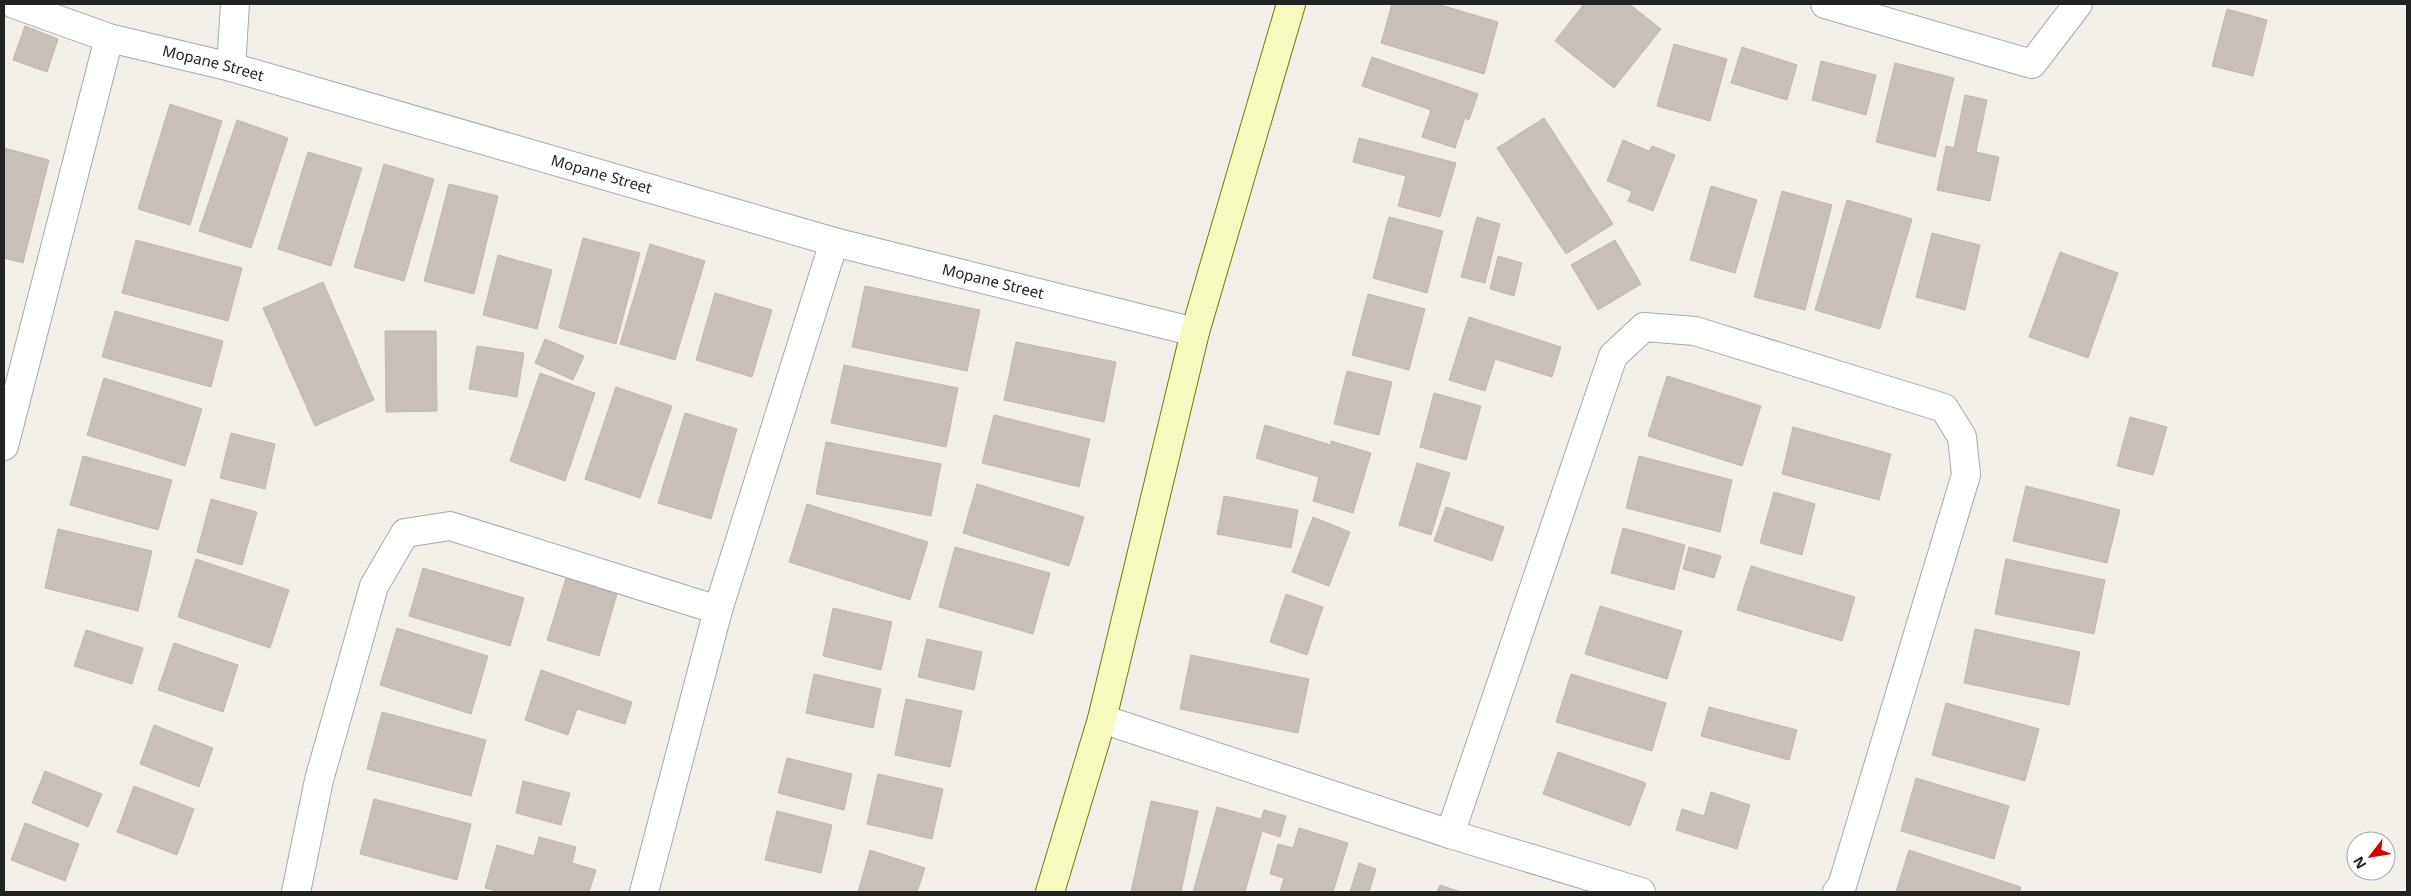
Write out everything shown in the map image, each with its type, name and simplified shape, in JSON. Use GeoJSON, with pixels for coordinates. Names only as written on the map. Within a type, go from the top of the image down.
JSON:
{"type":"FeatureCollection","features":[{"type":"Feature","properties":{"kind":"street","name":"Mopane Street"},"geometry":{"type":"LineString","coordinates":[[14,4],[109,38],[231,67],[834,242],[1195,332]]}},
{"type":"Feature","properties":{"kind":"street"},"geometry":{"type":"LineString","coordinates":[[231,67],[235,4]]}},
{"type":"Feature","properties":{"kind":"street"},"geometry":{"type":"LineString","coordinates":[[1050,892],[1102,719],[1195,332],[1291,4]]}},
{"type":"Feature","properties":{"kind":"street"},"geometry":{"type":"LineString","coordinates":[[1825,4],[2032,64],[2078,4]]}},
{"type":"Feature","properties":{"kind":"street"},"geometry":{"type":"LineString","coordinates":[[4,446],[109,38]]}},
{"type":"Feature","properties":{"kind":"street"},"geometry":{"type":"LineString","coordinates":[[644,892],[718,610],[834,242]]}},
{"type":"Feature","properties":{"kind":"street"},"geometry":{"type":"LineString","coordinates":[[1450,834],[1613,356],[1644,327],[1695,330],[1944,408],[1962,437],[1966,475],[1842,886],[1837,892]]}},
{"type":"Feature","properties":{"kind":"street"},"geometry":{"type":"LineString","coordinates":[[296,892],[319,780],[374,586],[405,533],[450,526],[718,610]]}},
{"type":"Feature","properties":{"kind":"street"},"geometry":{"type":"LineString","coordinates":[[1102,719],[1450,834],[1641,892]]}},
{"type":"Feature","properties":{"kind":"building"},"geometry":{"type":"Polygon","coordinates":[[[1392,4],[1437,4],[1498,22],[1484,74],[1381,43],[1392,4]]]}},
{"type":"Feature","properties":{"kind":"building"},"geometry":{"type":"Polygon","coordinates":[[[1584,4],[1629,4],[1661,29],[1614,88],[1555,41],[1584,4]]]}},
{"type":"Feature","properties":{"kind":"building"},"geometry":{"type":"Polygon","coordinates":[[[2227,9],[2267,20],[2253,76],[2212,66],[2227,9]]]}},
{"type":"Feature","properties":{"kind":"building"},"geometry":{"type":"Polygon","coordinates":[[[25,26],[58,39],[47,72],[13,60],[25,26]]]}},
{"type":"Feature","properties":{"kind":"building"},"geometry":{"type":"Polygon","coordinates":[[[1674,44],[1727,59],[1710,121],[1657,106],[1674,44]]]}},
{"type":"Feature","properties":{"kind":"building"},"geometry":{"type":"Polygon","coordinates":[[[1742,47],[1797,65],[1787,100],[1731,83],[1742,47]]]}},
{"type":"Feature","properties":{"kind":"building"},"geometry":{"type":"Polygon","coordinates":[[[1372,57],[1478,94],[1469,120],[1465,118],[1455,148],[1422,137],[1431,110],[1362,86],[1372,57]]]}},
{"type":"Feature","properties":{"kind":"building"},"geometry":{"type":"Polygon","coordinates":[[[1821,61],[1876,75],[1866,115],[1812,100],[1821,61]]]}},
{"type":"Feature","properties":{"kind":"building"},"geometry":{"type":"Polygon","coordinates":[[[1895,63],[1954,78],[1935,157],[1876,142],[1895,63]]]}},
{"type":"Feature","properties":{"kind":"building"},"geometry":{"type":"Polygon","coordinates":[[[1965,95],[1987,100],[1976,152],[1999,157],[1990,201],[1937,190],[1946,146],[1954,148],[1965,95]]]}},
{"type":"Feature","properties":{"kind":"building"},"geometry":{"type":"Polygon","coordinates":[[[170,104],[222,121],[190,225],[138,209],[170,104]]]}},
{"type":"Feature","properties":{"kind":"building"},"geometry":{"type":"Polygon","coordinates":[[[1544,118],[1613,224],[1566,254],[1497,148],[1544,118]]]}},
{"type":"Feature","properties":{"kind":"building"},"geometry":{"type":"Polygon","coordinates":[[[237,120],[288,138],[251,248],[199,231],[237,120]]]}},
{"type":"Feature","properties":{"kind":"building"},"geometry":{"type":"Polygon","coordinates":[[[1359,138],[1456,163],[1440,217],[1398,206],[1406,176],[1353,162],[1359,138]]]}},
{"type":"Feature","properties":{"kind":"building"},"geometry":{"type":"Polygon","coordinates":[[[1623,140],[1649,151],[1652,146],[1675,155],[1653,211],[1628,201],[1632,191],[1607,181],[1623,140]]]}},
{"type":"Feature","properties":{"kind":"building"},"geometry":{"type":"Polygon","coordinates":[[[4,148],[49,160],[23,263],[4,258],[4,148]]]}},
{"type":"Feature","properties":{"kind":"building"},"geometry":{"type":"Polygon","coordinates":[[[308,152],[362,168],[331,266],[278,249],[308,152]]]}},
{"type":"Feature","properties":{"kind":"building"},"geometry":{"type":"Polygon","coordinates":[[[384,164],[434,179],[404,281],[354,267],[384,164]]]}},
{"type":"Feature","properties":{"kind":"building"},"geometry":{"type":"Polygon","coordinates":[[[449,184],[498,196],[474,294],[424,281],[449,184]]]}},
{"type":"Feature","properties":{"kind":"building"},"geometry":{"type":"Polygon","coordinates":[[[1711,186],[1757,200],[1735,273],[1690,260],[1711,186]]]}},
{"type":"Feature","properties":{"kind":"building"},"geometry":{"type":"Polygon","coordinates":[[[1782,191],[1832,205],[1805,310],[1754,297],[1782,191]]]}},
{"type":"Feature","properties":{"kind":"building"},"geometry":{"type":"Polygon","coordinates":[[[1847,200],[1912,219],[1880,329],[1815,310],[1847,200]]]}},
{"type":"Feature","properties":{"kind":"building"},"geometry":{"type":"Polygon","coordinates":[[[1389,217],[1443,231],[1427,293],[1373,278],[1389,217]]]}},
{"type":"Feature","properties":{"kind":"building"},"geometry":{"type":"Polygon","coordinates":[[[1477,217],[1500,224],[1485,283],[1461,277],[1477,217]]]}},
{"type":"Feature","properties":{"kind":"building"},"geometry":{"type":"Polygon","coordinates":[[[1932,233],[1980,245],[1965,310],[1916,297],[1932,233]]]}},
{"type":"Feature","properties":{"kind":"building"},"geometry":{"type":"Polygon","coordinates":[[[583,238],[640,253],[616,344],[559,328],[583,238]]]}},
{"type":"Feature","properties":{"kind":"building"},"geometry":{"type":"Polygon","coordinates":[[[136,240],[242,268],[228,321],[122,293],[136,240]]]}},
{"type":"Feature","properties":{"kind":"building"},"geometry":{"type":"Polygon","coordinates":[[[1615,240],[1641,284],[1598,310],[1571,265],[1615,240]]]}},
{"type":"Feature","properties":{"kind":"building"},"geometry":{"type":"Polygon","coordinates":[[[650,244],[705,261],[675,360],[620,344],[650,244]]]}},
{"type":"Feature","properties":{"kind":"building"},"geometry":{"type":"Polygon","coordinates":[[[2060,252],[2118,273],[2088,358],[2029,337],[2060,252]]]}},
{"type":"Feature","properties":{"kind":"building"},"geometry":{"type":"Polygon","coordinates":[[[498,255],[552,270],[537,329],[483,315],[498,255]]]}},
{"type":"Feature","properties":{"kind":"building"},"geometry":{"type":"Polygon","coordinates":[[[1498,256],[1522,263],[1514,296],[1490,289],[1498,256]]]}},
{"type":"Feature","properties":{"kind":"building"},"geometry":{"type":"Polygon","coordinates":[[[323,282],[374,400],[315,426],[263,308],[323,282]]]}},
{"type":"Feature","properties":{"kind":"building"},"geometry":{"type":"Polygon","coordinates":[[[865,286],[980,310],[967,371],[852,347],[865,286]]]}},
{"type":"Feature","properties":{"kind":"building"},"geometry":{"type":"Polygon","coordinates":[[[715,293],[772,310],[752,377],[696,360],[715,293]]]}},
{"type":"Feature","properties":{"kind":"building"},"geometry":{"type":"Polygon","coordinates":[[[1368,294],[1425,309],[1409,370],[1352,355],[1368,294]]]}},
{"type":"Feature","properties":{"kind":"building"},"geometry":{"type":"Polygon","coordinates":[[[115,311],[223,341],[211,387],[102,357],[115,311]]]}},
{"type":"Feature","properties":{"kind":"building"},"geometry":{"type":"Polygon","coordinates":[[[1469,317],[1561,347],[1552,377],[1495,359],[1485,391],[1449,380],[1469,317]]]}},
{"type":"Feature","properties":{"kind":"building"},"geometry":{"type":"Polygon","coordinates":[[[385,331],[436,331],[437,411],[386,412],[385,331]]]}},
{"type":"Feature","properties":{"kind":"building"},"geometry":{"type":"Polygon","coordinates":[[[545,339],[584,356],[573,380],[535,363],[545,339]]]}},
{"type":"Feature","properties":{"kind":"building"},"geometry":{"type":"Polygon","coordinates":[[[1016,342],[1116,362],[1104,422],[1004,400],[1016,342]]]}},
{"type":"Feature","properties":{"kind":"building"},"geometry":{"type":"Polygon","coordinates":[[[477,346],[524,353],[517,397],[469,389],[477,346]]]}},
{"type":"Feature","properties":{"kind":"building"},"geometry":{"type":"Polygon","coordinates":[[[844,365],[958,388],[946,447],[831,423],[844,365]]]}},
{"type":"Feature","properties":{"kind":"building"},"geometry":{"type":"Polygon","coordinates":[[[1347,371],[1392,382],[1379,435],[1334,424],[1347,371]]]}},
{"type":"Feature","properties":{"kind":"building"},"geometry":{"type":"Polygon","coordinates":[[[540,373],[595,393],[565,481],[510,461],[540,373]]]}},
{"type":"Feature","properties":{"kind":"building"},"geometry":{"type":"Polygon","coordinates":[[[1667,376],[1761,406],[1742,466],[1648,436],[1667,376]]]}},
{"type":"Feature","properties":{"kind":"building"},"geometry":{"type":"Polygon","coordinates":[[[104,378],[202,409],[185,466],[87,435],[104,378]]]}},
{"type":"Feature","properties":{"kind":"building"},"geometry":{"type":"Polygon","coordinates":[[[616,387],[672,406],[640,498],[585,479],[616,387]]]}},
{"type":"Feature","properties":{"kind":"building"},"geometry":{"type":"Polygon","coordinates":[[[1434,393],[1481,406],[1466,460],[1420,447],[1434,393]]]}},
{"type":"Feature","properties":{"kind":"building"},"geometry":{"type":"Polygon","coordinates":[[[685,413],[737,429],[711,519],[658,503],[685,413]]]}},
{"type":"Feature","properties":{"kind":"building"},"geometry":{"type":"Polygon","coordinates":[[[994,415],[1090,439],[1079,487],[982,463],[994,415]]]}},
{"type":"Feature","properties":{"kind":"building"},"geometry":{"type":"Polygon","coordinates":[[[2130,417],[2167,427],[2153,475],[2117,466],[2130,417]]]}},
{"type":"Feature","properties":{"kind":"building"},"geometry":{"type":"Polygon","coordinates":[[[1265,425],[1331,445],[1331,441],[1371,453],[1353,513],[1313,501],[1319,477],[1256,458],[1265,425]]]}},
{"type":"Feature","properties":{"kind":"building"},"geometry":{"type":"Polygon","coordinates":[[[1793,427],[1891,454],[1879,500],[1782,474],[1793,427]]]}},
{"type":"Feature","properties":{"kind":"building"},"geometry":{"type":"Polygon","coordinates":[[[231,433],[275,444],[265,489],[220,478],[231,433]]]}},
{"type":"Feature","properties":{"kind":"building"},"geometry":{"type":"Polygon","coordinates":[[[826,442],[941,464],[931,516],[816,494],[826,442]]]}},
{"type":"Feature","properties":{"kind":"building"},"geometry":{"type":"Polygon","coordinates":[[[83,456],[172,480],[158,530],[70,505],[83,456]]]}},
{"type":"Feature","properties":{"kind":"building"},"geometry":{"type":"Polygon","coordinates":[[[1639,456],[1732,480],[1720,532],[1626,508],[1639,456]]]}},
{"type":"Feature","properties":{"kind":"building"},"geometry":{"type":"Polygon","coordinates":[[[1417,463],[1450,473],[1431,535],[1399,525],[1417,463]]]}},
{"type":"Feature","properties":{"kind":"building"},"geometry":{"type":"Polygon","coordinates":[[[977,484],[1084,517],[1069,566],[963,533],[977,484]]]}},
{"type":"Feature","properties":{"kind":"building"},"geometry":{"type":"Polygon","coordinates":[[[2026,486],[2120,510],[2107,563],[2013,541],[2026,486]]]}},
{"type":"Feature","properties":{"kind":"building"},"geometry":{"type":"Polygon","coordinates":[[[1774,492],[1815,504],[1802,555],[1760,543],[1774,492]]]}},
{"type":"Feature","properties":{"kind":"building"},"geometry":{"type":"Polygon","coordinates":[[[1224,496],[1298,510],[1291,548],[1217,534],[1224,496]]]}},
{"type":"Feature","properties":{"kind":"building"},"geometry":{"type":"Polygon","coordinates":[[[211,499],[257,512],[242,565],[197,552],[211,499]]]}},
{"type":"Feature","properties":{"kind":"building"},"geometry":{"type":"Polygon","coordinates":[[[807,504],[928,542],[910,600],[789,562],[807,504]]]}},
{"type":"Feature","properties":{"kind":"building"},"geometry":{"type":"Polygon","coordinates":[[[1446,507],[1504,527],[1492,561],[1434,541],[1446,507]]]}},
{"type":"Feature","properties":{"kind":"building"},"geometry":{"type":"Polygon","coordinates":[[[1313,517],[1350,532],[1329,586],[1292,572],[1313,517]]]}},
{"type":"Feature","properties":{"kind":"building"},"geometry":{"type":"Polygon","coordinates":[[[1623,528],[1685,545],[1674,590],[1611,573],[1623,528]]]}},
{"type":"Feature","properties":{"kind":"building"},"geometry":{"type":"Polygon","coordinates":[[[58,529],[152,551],[138,611],[45,588],[58,529]]]}},
{"type":"Feature","properties":{"kind":"building"},"geometry":{"type":"Polygon","coordinates":[[[955,547],[1050,573],[1033,634],[939,607],[955,547]]]}},
{"type":"Feature","properties":{"kind":"building"},"geometry":{"type":"Polygon","coordinates":[[[1689,547],[1721,556],[1714,578],[1683,569],[1689,547]]]}},
{"type":"Feature","properties":{"kind":"building"},"geometry":{"type":"Polygon","coordinates":[[[196,559],[289,590],[270,648],[178,617],[196,559]]]}},
{"type":"Feature","properties":{"kind":"building"},"geometry":{"type":"Polygon","coordinates":[[[2006,559],[2105,580],[2094,634],[1995,614],[2006,559]]]}},
{"type":"Feature","properties":{"kind":"building"},"geometry":{"type":"Polygon","coordinates":[[[1751,566],[1855,597],[1842,641],[1737,610],[1751,566]]]}},
{"type":"Feature","properties":{"kind":"building"},"geometry":{"type":"Polygon","coordinates":[[[423,568],[524,598],[510,646],[409,616],[423,568]]]}},
{"type":"Feature","properties":{"kind":"building"},"geometry":{"type":"Polygon","coordinates":[[[566,578],[617,594],[599,656],[547,640],[566,578]]]}},
{"type":"Feature","properties":{"kind":"building"},"geometry":{"type":"Polygon","coordinates":[[[1286,594],[1323,607],[1307,655],[1270,642],[1286,594]]]}},
{"type":"Feature","properties":{"kind":"building"},"geometry":{"type":"Polygon","coordinates":[[[1600,606],[1682,631],[1667,679],[1585,654],[1600,606]]]}},
{"type":"Feature","properties":{"kind":"building"},"geometry":{"type":"Polygon","coordinates":[[[833,608],[892,622],[881,670],[823,656],[833,608]]]}},
{"type":"Feature","properties":{"kind":"building"},"geometry":{"type":"Polygon","coordinates":[[[397,628],[488,656],[471,714],[380,685],[397,628]]]}},
{"type":"Feature","properties":{"kind":"building"},"geometry":{"type":"Polygon","coordinates":[[[1975,629],[2080,652],[2069,705],[1964,683],[1975,629]]]}},
{"type":"Feature","properties":{"kind":"building"},"geometry":{"type":"Polygon","coordinates":[[[86,630],[143,648],[132,684],[74,666],[86,630]]]}},
{"type":"Feature","properties":{"kind":"building"},"geometry":{"type":"Polygon","coordinates":[[[927,639],[982,652],[974,690],[918,677],[927,639]]]}},
{"type":"Feature","properties":{"kind":"building"},"geometry":{"type":"Polygon","coordinates":[[[174,643],[238,665],[223,712],[158,690],[174,643]]]}},
{"type":"Feature","properties":{"kind":"building"},"geometry":{"type":"Polygon","coordinates":[[[1191,655],[1309,679],[1298,733],[1180,709],[1191,655]]]}},
{"type":"Feature","properties":{"kind":"building"},"geometry":{"type":"Polygon","coordinates":[[[541,670],[632,702],[625,724],[577,709],[568,735],[525,720],[541,670]]]}},
{"type":"Feature","properties":{"kind":"building"},"geometry":{"type":"Polygon","coordinates":[[[814,674],[881,689],[873,728],[806,713],[814,674]]]}},
{"type":"Feature","properties":{"kind":"building"},"geometry":{"type":"Polygon","coordinates":[[[1571,674],[1666,703],[1652,751],[1556,722],[1571,674]]]}},
{"type":"Feature","properties":{"kind":"building"},"geometry":{"type":"Polygon","coordinates":[[[906,699],[962,711],[950,767],[895,755],[906,699]]]}},
{"type":"Feature","properties":{"kind":"building"},"geometry":{"type":"Polygon","coordinates":[[[1946,703],[2039,729],[2025,781],[1932,755],[1946,703]]]}},
{"type":"Feature","properties":{"kind":"building"},"geometry":{"type":"Polygon","coordinates":[[[1709,707],[1797,730],[1789,760],[1701,736],[1709,707]]]}},
{"type":"Feature","properties":{"kind":"building"},"geometry":{"type":"Polygon","coordinates":[[[382,712],[486,740],[471,796],[367,769],[382,712]]]}},
{"type":"Feature","properties":{"kind":"building"},"geometry":{"type":"Polygon","coordinates":[[[154,725],[213,748],[199,787],[140,764],[154,725]]]}},
{"type":"Feature","properties":{"kind":"building"},"geometry":{"type":"Polygon","coordinates":[[[1558,752],[1646,783],[1630,826],[1543,794],[1558,752]]]}},
{"type":"Feature","properties":{"kind":"building"},"geometry":{"type":"Polygon","coordinates":[[[787,758],[852,774],[844,810],[778,793],[787,758]]]}},
{"type":"Feature","properties":{"kind":"building"},"geometry":{"type":"Polygon","coordinates":[[[45,771],[102,794],[88,827],[32,803],[45,771]]]}},
{"type":"Feature","properties":{"kind":"building"},"geometry":{"type":"Polygon","coordinates":[[[878,774],[943,789],[932,839],[867,824],[878,774]]]}},
{"type":"Feature","properties":{"kind":"building"},"geometry":{"type":"Polygon","coordinates":[[[1916,778],[2009,806],[1994,859],[1901,831],[1916,778]]]}},
{"type":"Feature","properties":{"kind":"building"},"geometry":{"type":"Polygon","coordinates":[[[523,781],[570,793],[561,825],[516,813],[523,781]]]}},
{"type":"Feature","properties":{"kind":"building"},"geometry":{"type":"Polygon","coordinates":[[[134,786],[194,809],[177,855],[117,832],[134,786]]]}},
{"type":"Feature","properties":{"kind":"building"},"geometry":{"type":"Polygon","coordinates":[[[1711,792],[1750,805],[1737,849],[1676,830],[1682,809],[1704,816],[1711,792]]]}},
{"type":"Feature","properties":{"kind":"building"},"geometry":{"type":"Polygon","coordinates":[[[374,799],[471,824],[457,880],[360,854],[374,799]]]}},
{"type":"Feature","properties":{"kind":"building"},"geometry":{"type":"Polygon","coordinates":[[[1151,801],[1198,811],[1181,892],[1131,892],[1151,801]]]}},
{"type":"Feature","properties":{"kind":"building"},"geometry":{"type":"Polygon","coordinates":[[[1217,807],[1261,819],[1264,810],[1286,816],[1280,837],[1262,831],[1245,892],[1193,892],[1217,807]]]}},
{"type":"Feature","properties":{"kind":"building"},"geometry":{"type":"Polygon","coordinates":[[[777,811],[832,825],[821,873],[765,860],[777,811]]]}},
{"type":"Feature","properties":{"kind":"building"},"geometry":{"type":"Polygon","coordinates":[[[25,823],[79,844],[65,881],[11,860],[25,823]]]}},
{"type":"Feature","properties":{"kind":"building"},"geometry":{"type":"Polygon","coordinates":[[[1299,828],[1348,843],[1333,892],[1280,892],[1284,878],[1270,874],[1278,844],[1293,848],[1299,828]]]}},
{"type":"Feature","properties":{"kind":"building"},"geometry":{"type":"Polygon","coordinates":[[[539,837],[576,847],[572,863],[596,870],[589,892],[501,892],[485,888],[497,845],[534,856],[539,837]]]}},
{"type":"Feature","properties":{"kind":"building"},"geometry":{"type":"Polygon","coordinates":[[[870,850],[925,868],[917,892],[858,892],[870,850]]]}},
{"type":"Feature","properties":{"kind":"building"},"geometry":{"type":"Polygon","coordinates":[[[1909,850],[2021,887],[2020,892],[1896,892],[1909,850]]]}},
{"type":"Feature","properties":{"kind":"building"},"geometry":{"type":"Polygon","coordinates":[[[1359,863],[1376,869],[1369,892],[1350,892],[1359,863]]]}},
{"type":"Feature","properties":{"kind":"building"},"geometry":{"type":"Polygon","coordinates":[[[1440,885],[1461,892],[1437,892],[1440,885]]]}}]}
